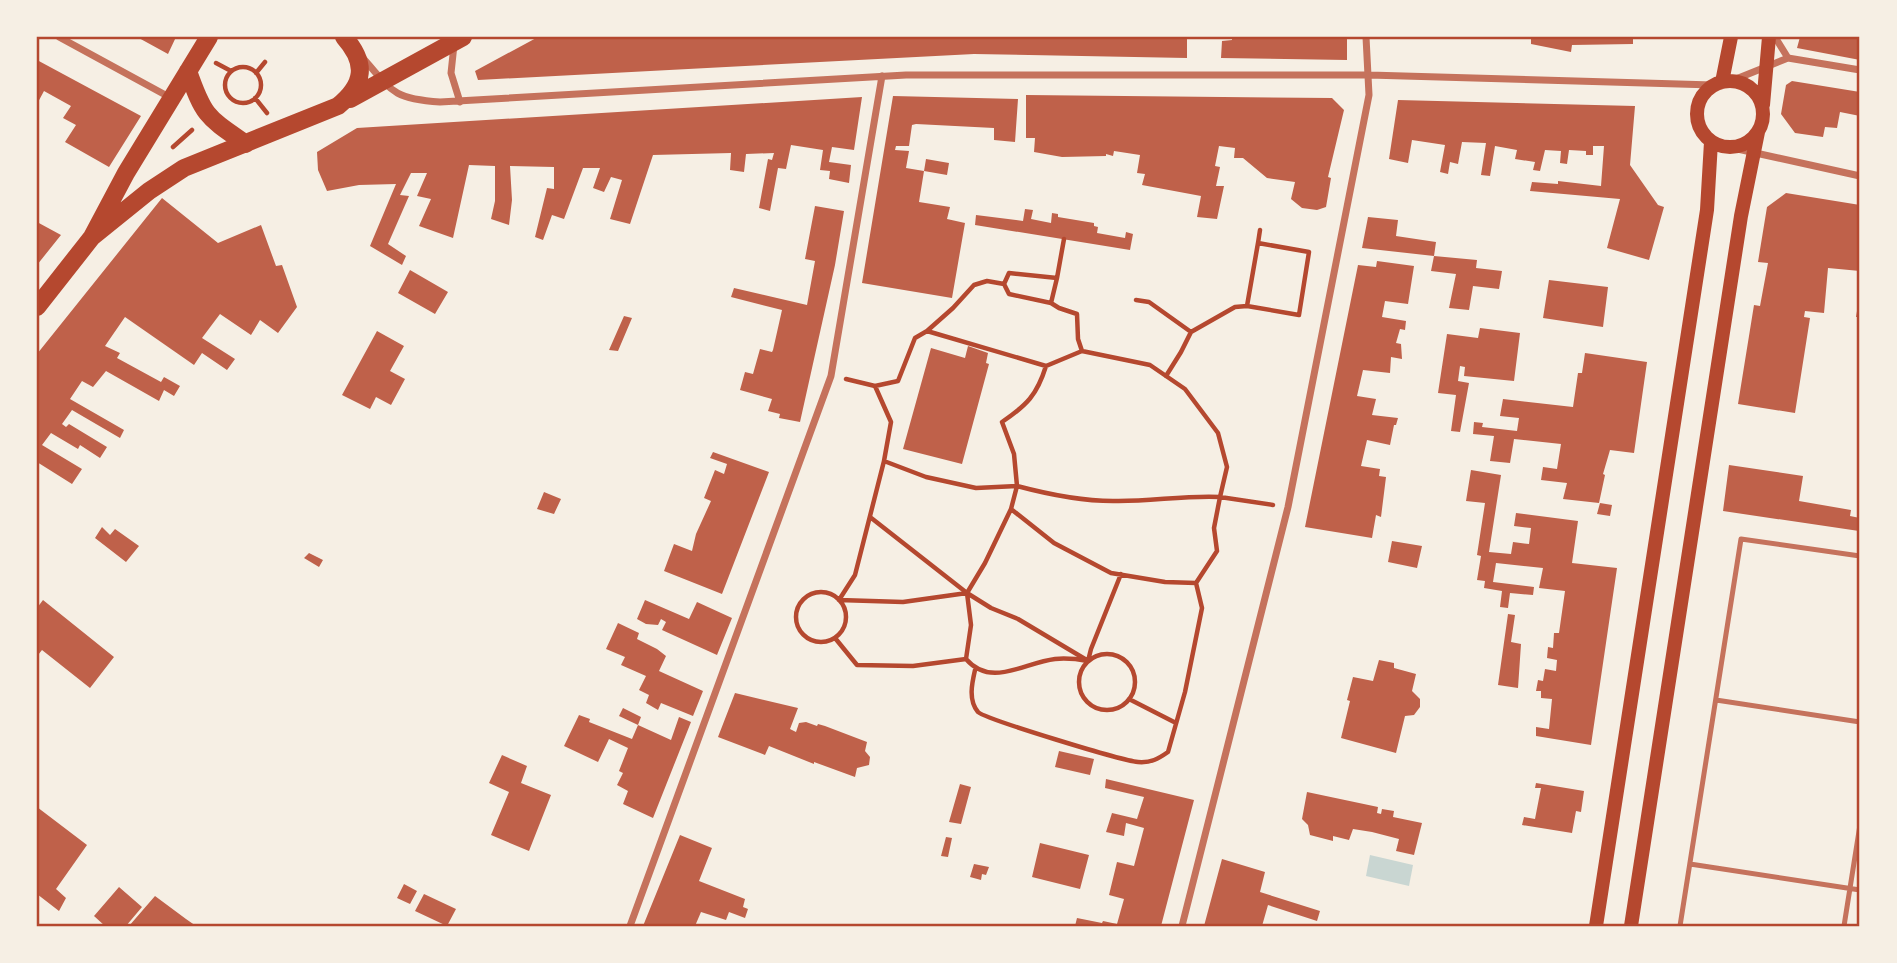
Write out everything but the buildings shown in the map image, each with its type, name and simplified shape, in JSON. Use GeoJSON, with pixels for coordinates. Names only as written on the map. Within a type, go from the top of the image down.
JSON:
{"type":"FeatureCollection","features":[{"type":"Feature","properties":{"kind":"main road"},"geometry":{"type":"LineString","coordinates":[[37,307],[92,237],[126,173],[209,37]]}},
{"type":"Feature","properties":{"kind":"main road"},"geometry":{"type":"LineString","coordinates":[[1722,82],[1731,37]]}},
{"type":"Feature","properties":{"kind":"main road"},"geometry":{"type":"LineString","coordinates":[[1762,107],[1751,88],[1742,83],[1722,82],[1704,92],[1696,113],[1703,135],[1721,147],[1733,148],[1751,140],[1762,124],[1769,37]]}},
{"type":"Feature","properties":{"kind":"main road"},"geometry":{"type":"LineString","coordinates":[[92,237],[149,191],[184,168],[338,106],[459,39]]}},
{"type":"Feature","properties":{"kind":"main road"},"geometry":{"type":"LineString","coordinates":[[338,106],[357,86],[360,71],[350,43]]}},
{"type":"Feature","properties":{"kind":"main road"},"geometry":{"type":"LineString","coordinates":[[188,71],[199,103],[207,116],[246,144]]}},
{"type":"Feature","properties":{"kind":"main road"},"geometry":{"type":"LineString","coordinates":[[1631,926],[1741,216],[1758,132]]}},
{"type":"Feature","properties":{"kind":"main road"},"geometry":{"type":"LineString","coordinates":[[1595,926],[1707,211],[1712,142]]}},
{"type":"Feature","properties":{"kind":"street"},"geometry":{"type":"LineString","coordinates":[[59,37],[171,99]]}},
{"type":"Feature","properties":{"kind":"street"},"geometry":{"type":"LineString","coordinates":[[1182,926],[1288,507],[1369,95],[1366,37]]}},
{"type":"Feature","properties":{"kind":"street"},"geometry":{"type":"LineString","coordinates":[[1775,37],[1788,58]]}},
{"type":"Feature","properties":{"kind":"street"},"geometry":{"type":"LineString","coordinates":[[459,39],[451,73],[460,102]]}},
{"type":"Feature","properties":{"kind":"street"},"geometry":{"type":"LineString","coordinates":[[350,43],[382,80],[405,98],[440,102],[882,76],[1369,75],[1722,82],[1788,58],[1860,70]]}},
{"type":"Feature","properties":{"kind":"street"},"geometry":{"type":"LineString","coordinates":[[630,926],[831,376],[882,76]]}},
{"type":"Feature","properties":{"kind":"street"},"geometry":{"type":"LineString","coordinates":[[1733,148],[1860,176]]}},
{"type":"Feature","properties":{"kind":"lane"},"geometry":{"type":"LineString","coordinates":[[1680,926],[1741,539],[1860,556]]}},
{"type":"Feature","properties":{"kind":"lane"},"geometry":{"type":"LineString","coordinates":[[1716,700],[1860,722]]}},
{"type":"Feature","properties":{"kind":"lane"},"geometry":{"type":"LineString","coordinates":[[1844,926],[1860,825]]}},
{"type":"Feature","properties":{"kind":"lane"},"geometry":{"type":"LineString","coordinates":[[1690,864],[1860,890]]}},
{"type":"Feature","properties":{"kind":"path"},"geometry":{"type":"LineString","coordinates":[[256,73],[265,62]]}},
{"type":"Feature","properties":{"kind":"path"},"geometry":{"type":"LineString","coordinates":[[241,67],[256,73],[260,88],[254,98],[244,103],[229,96],[225,86],[231,71],[241,67]]}},
{"type":"Feature","properties":{"kind":"path"},"geometry":{"type":"LineString","coordinates":[[166,153],[229,96]]}},
{"type":"Feature","properties":{"kind":"path"},"geometry":{"type":"LineString","coordinates":[[1247,306],[1260,230]]}},
{"type":"Feature","properties":{"kind":"path"},"geometry":{"type":"LineString","coordinates":[[1051,303],[1064,239]]}},
{"type":"Feature","properties":{"kind":"path"},"geometry":{"type":"LineString","coordinates":[[1166,376],[1191,332],[1235,307],[1247,306],[1299,315],[1309,252],[1258,243]]}},
{"type":"Feature","properties":{"kind":"path"},"geometry":{"type":"LineString","coordinates":[[1004,284],[1009,273],[1057,278]]}},
{"type":"Feature","properties":{"kind":"path"},"geometry":{"type":"LineString","coordinates":[[831,376],[875,386],[898,381],[915,338],[953,308],[974,285],[987,281],[1004,284]]}},
{"type":"Feature","properties":{"kind":"path"},"geometry":{"type":"LineString","coordinates":[[1004,284],[1009,294],[1051,303],[1077,314],[1078,339],[1082,351]]}},
{"type":"Feature","properties":{"kind":"path"},"geometry":{"type":"LineString","coordinates":[[1136,300],[1149,302],[1191,332]]}},
{"type":"Feature","properties":{"kind":"path"},"geometry":{"type":"LineString","coordinates":[[926,331],[1046,366],[1082,351],[1150,365],[1185,389],[1218,432],[1227,467],[1214,528],[1217,551],[1196,583],[1202,608],[1185,692],[1168,752],[1155,761],[1137,762],[979,714],[973,702],[972,684],[975,670]]}},
{"type":"Feature","properties":{"kind":"path"},"geometry":{"type":"LineString","coordinates":[[1046,366],[1039,388],[1023,408],[1002,422],[1014,454],[1017,486],[1011,509],[967,593],[971,625],[966,659],[975,670],[992,674],[1053,659],[1088,661],[1096,656],[1114,654],[1130,665],[1136,682],[1129,699],[1114,709],[1096,707],[1088,702],[1083,695],[1080,677],[1088,661],[1121,574]]}},
{"type":"Feature","properties":{"kind":"path"},"geometry":{"type":"LineString","coordinates":[[839,600],[855,575],[884,461],[891,422],[875,386]]}},
{"type":"Feature","properties":{"kind":"path"},"geometry":{"type":"LineString","coordinates":[[884,461],[926,477],[976,488],[1017,486],[1043,493],[1110,502],[1170,500],[1197,495],[1288,507]]}},
{"type":"Feature","properties":{"kind":"path"},"geometry":{"type":"LineString","coordinates":[[1011,509],[1054,543],[1111,573],[1165,582],[1196,583]]}},
{"type":"Feature","properties":{"kind":"path"},"geometry":{"type":"LineString","coordinates":[[870,517],[967,593],[991,608],[1049,636],[1088,661]]}},
{"type":"Feature","properties":{"kind":"path"},"geometry":{"type":"LineString","coordinates":[[824,592],[832,594],[844,606],[844,628],[835,638],[827,642],[809,640],[802,635],[795,619],[796,610],[807,596],[824,592]]}},
{"type":"Feature","properties":{"kind":"path"},"geometry":{"type":"LineString","coordinates":[[839,600],[903,602],[967,593]]}},
{"type":"Feature","properties":{"kind":"path"},"geometry":{"type":"LineString","coordinates":[[835,638],[857,665],[913,666],[966,659]]}},
{"type":"Feature","properties":{"kind":"path"},"geometry":{"type":"LineString","coordinates":[[1129,699],[1176,723]]}},
{"type":"Feature","properties":{"kind":"shaded area"},"geometry":{"type":"Polygon","coordinates":[[[1370,855],[1413,865],[1409,886],[1366,876],[1370,855]]]}}]}
